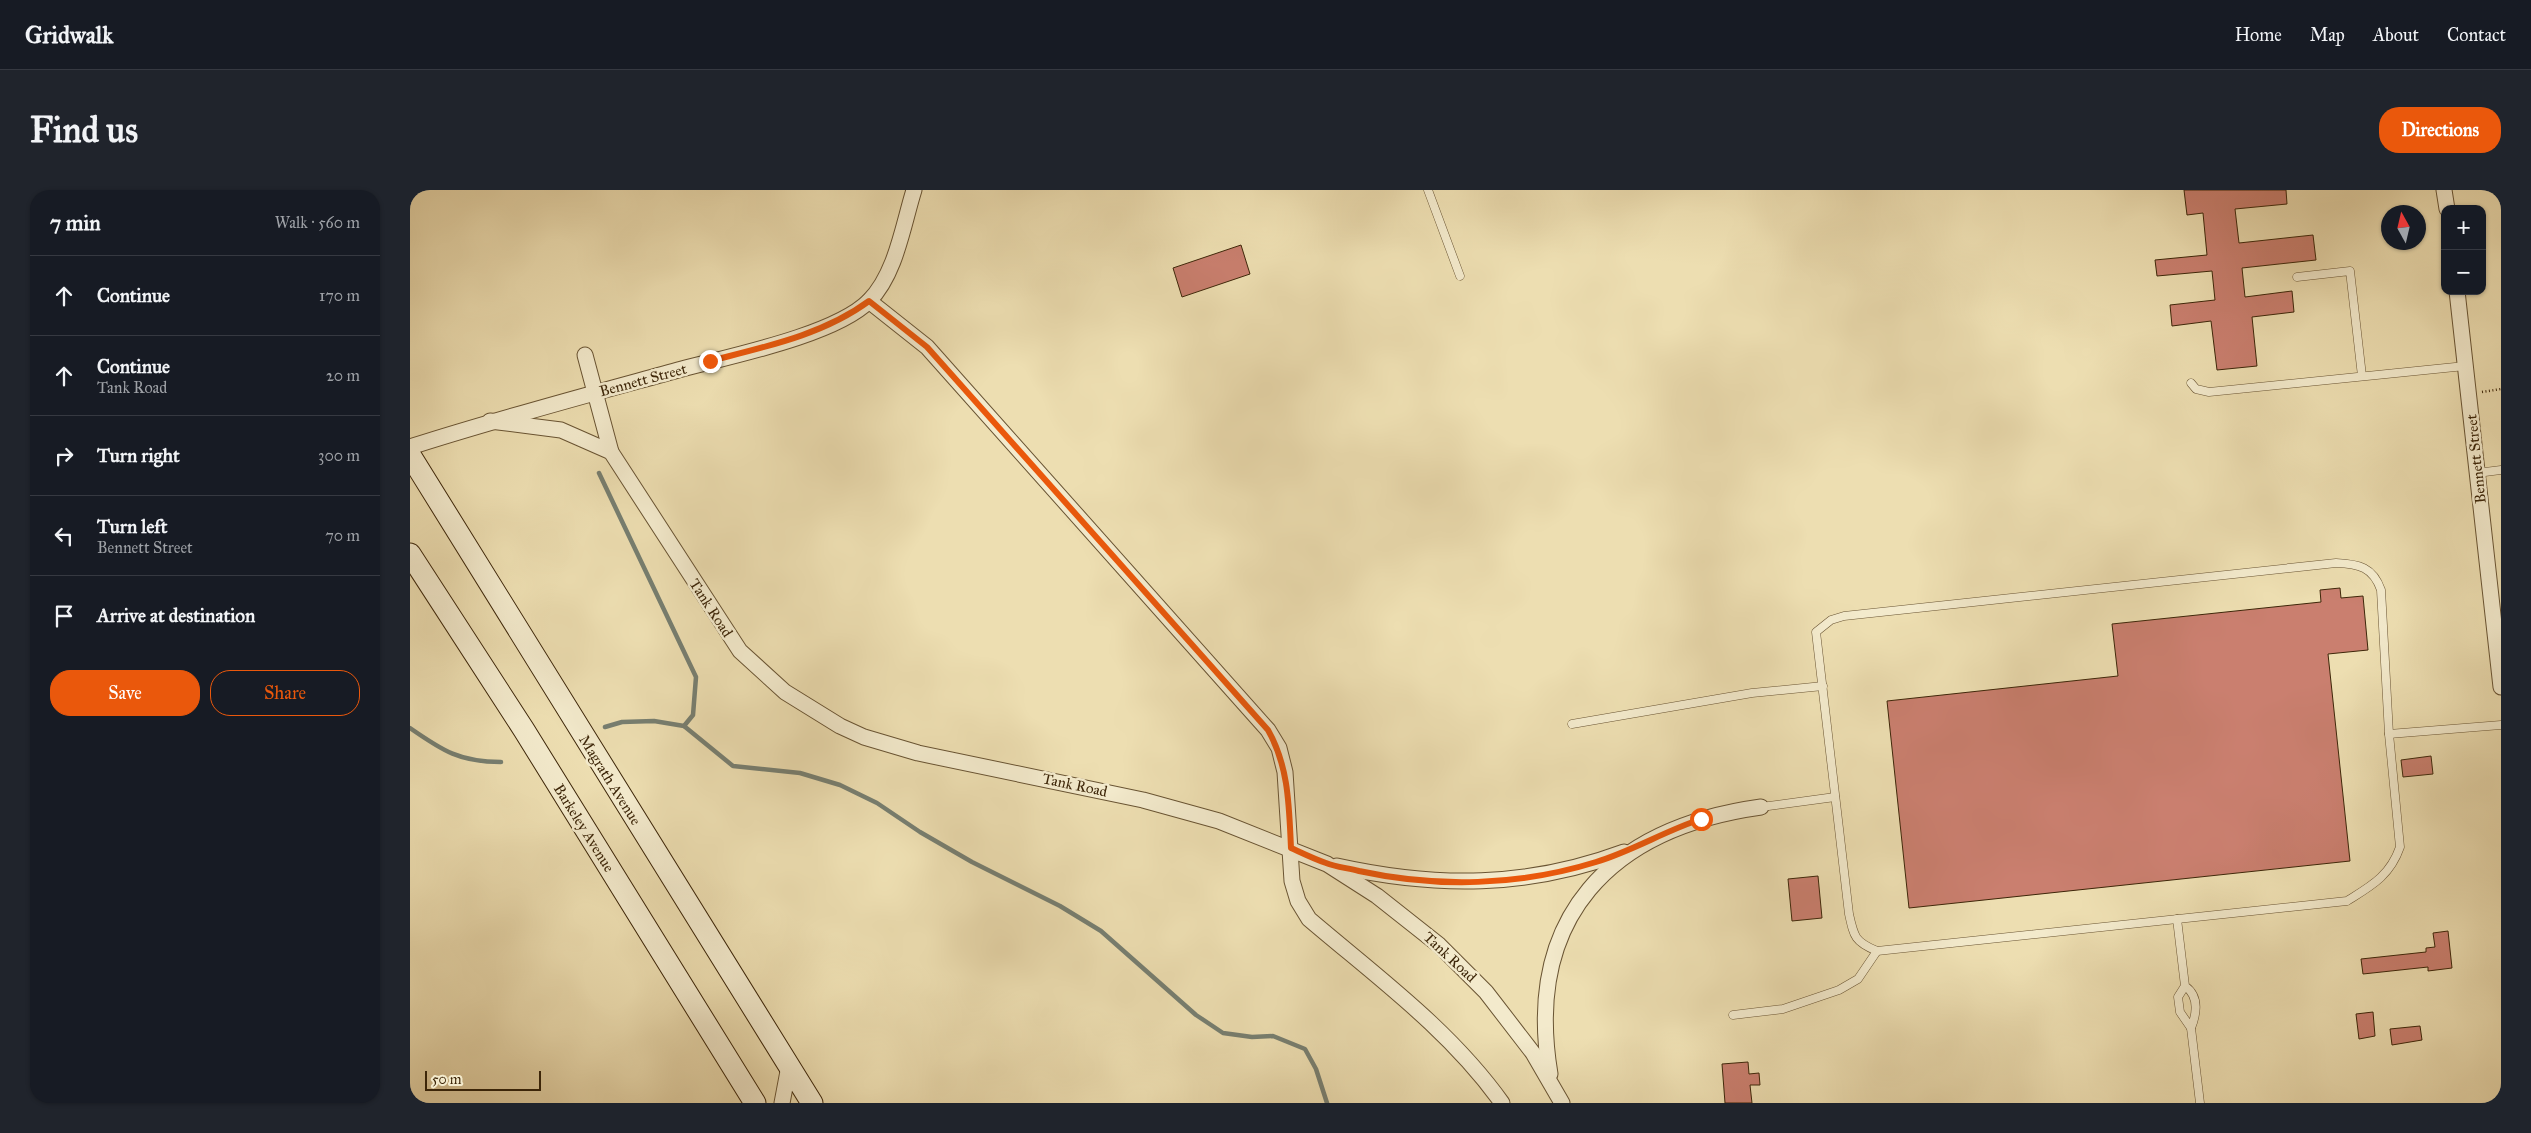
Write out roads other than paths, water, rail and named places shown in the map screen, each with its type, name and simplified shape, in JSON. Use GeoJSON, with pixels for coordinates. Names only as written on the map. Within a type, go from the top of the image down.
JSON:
{"type":"FeatureCollection","features":[{"type":"Feature","properties":{"kind":"main road","name":"Magrath Avenue"},"geometry":{"type":"LineString","coordinates":[[410,455],[812,1103]]}},
{"type":"Feature","properties":{"kind":"main road","name":"Barkeley Avenue"},"geometry":{"type":"LineString","coordinates":[[410,554],[524,730],[754,1103]]}},
{"type":"Feature","properties":{"kind":"street","name":"Bennett Street"},"geometry":{"type":"LineString","coordinates":[[410,447],[490,421],[768,346],[823,328],[848,317],[869,301],[890,271],[914,190]]}},
{"type":"Feature","properties":{"kind":"street"},"geometry":{"type":"LineString","coordinates":[[2444,190],[2446,205]]}},
{"type":"Feature","properties":{"kind":"street","name":"Bennett Street"},"geometry":{"type":"LineString","coordinates":[[2457,295],[2501,687]]}},
{"type":"Feature","properties":{"kind":"street"},"geometry":{"type":"LineString","coordinates":[[869,301],[927,347],[1268,730],[1279,748],[1285,772],[1292,881],[1298,901],[1308,920],[1418,1011],[1457,1047],[1502,1103]]}},
{"type":"Feature","properties":{"kind":"street","name":"Tank Road"},"geometry":{"type":"LineString","coordinates":[[585,355],[611,452],[740,651],[785,692],[820,715],[864,737],[892,746],[1143,800],[1220,820],[1327,864],[1377,896],[1439,945],[1486,992],[1514,1026],[1551,1080],[1562,1103]]}},
{"type":"Feature","properties":{"kind":"street"},"geometry":{"type":"LineString","coordinates":[[490,421],[561,430],[611,452]]}},
{"type":"Feature","properties":{"kind":"street"},"geometry":{"type":"LineString","coordinates":[[1327,864],[1375,874],[1424,881],[1482,882],[1568,870],[1634,848],[1655,837],[1701,819],[1761,807]]}},
{"type":"Feature","properties":{"kind":"street"},"geometry":{"type":"LineString","coordinates":[[1551,1080],[1546,1050],[1544,1003],[1547,981],[1560,939],[1570,918],[1585,897],[1618,861],[1634,848]]}},
{"type":"Feature","properties":{"kind":"street"},"geometry":{"type":"LineString","coordinates":[[782,1103],[790,1066]]}},
{"type":"Feature","properties":{"kind":"lane"},"geometry":{"type":"LineString","coordinates":[[1428,190],[1460,276]]}},
{"type":"Feature","properties":{"kind":"lane"},"geometry":{"type":"LineString","coordinates":[[2298,277],[2350,271],[2362,376]]}},
{"type":"Feature","properties":{"kind":"lane"},"geometry":{"type":"LineString","coordinates":[[2191,382],[2196,389],[2209,392],[2466,366]]}},
{"type":"Feature","properties":{"kind":"lane"},"geometry":{"type":"LineString","coordinates":[[2477,472],[2501,470]]}},
{"type":"Feature","properties":{"kind":"lane"},"geometry":{"type":"LineString","coordinates":[[2336,563],[2353,564],[2367,570],[2377,578],[2381,590],[2389,734],[2400,847],[2394,863],[2381,879],[2347,901],[1877,951],[1860,944],[1853,933],[1849,914],[1816,632],[1831,620],[1844,616],[2336,563]]}},
{"type":"Feature","properties":{"kind":"lane"},"geometry":{"type":"LineString","coordinates":[[1572,724],[1752,693],[1823,686]]}},
{"type":"Feature","properties":{"kind":"lane"},"geometry":{"type":"LineString","coordinates":[[2389,734],[2501,725]]}},
{"type":"Feature","properties":{"kind":"lane"},"geometry":{"type":"LineString","coordinates":[[1761,807],[1835,797]]}},
{"type":"Feature","properties":{"kind":"lane"},"geometry":{"type":"LineString","coordinates":[[2177,919],[2184,986],[2179,993],[2180,1012],[2191,1028]]}},
{"type":"Feature","properties":{"kind":"lane"},"geometry":{"type":"LineString","coordinates":[[1733,1015],[1783,1009],[1839,990],[1858,979],[1877,951]]}},
{"type":"Feature","properties":{"kind":"lane"},"geometry":{"type":"LineString","coordinates":[[2184,986],[2193,993],[2196,1009],[2191,1028],[2200,1103]]}},
{"type":"Feature","properties":{"kind":"waterway"},"geometry":{"type":"LineString","coordinates":[[599,473],[696,677],[693,715],[684,726]]}},
{"type":"Feature","properties":{"kind":"waterway"},"geometry":{"type":"LineString","coordinates":[[605,727],[622,722],[654,721],[684,726],[733,766],[800,773],[840,785],[877,803],[920,832],[972,862],[1060,906],[1101,931],[1196,1015],[1223,1033],[1252,1037],[1273,1036],[1305,1049],[1316,1069],[1327,1103]]}},
{"type":"Feature","properties":{"kind":"waterway"},"geometry":{"type":"LineString","coordinates":[[410,728],[452,754],[474,760],[501,762]]}}]}
